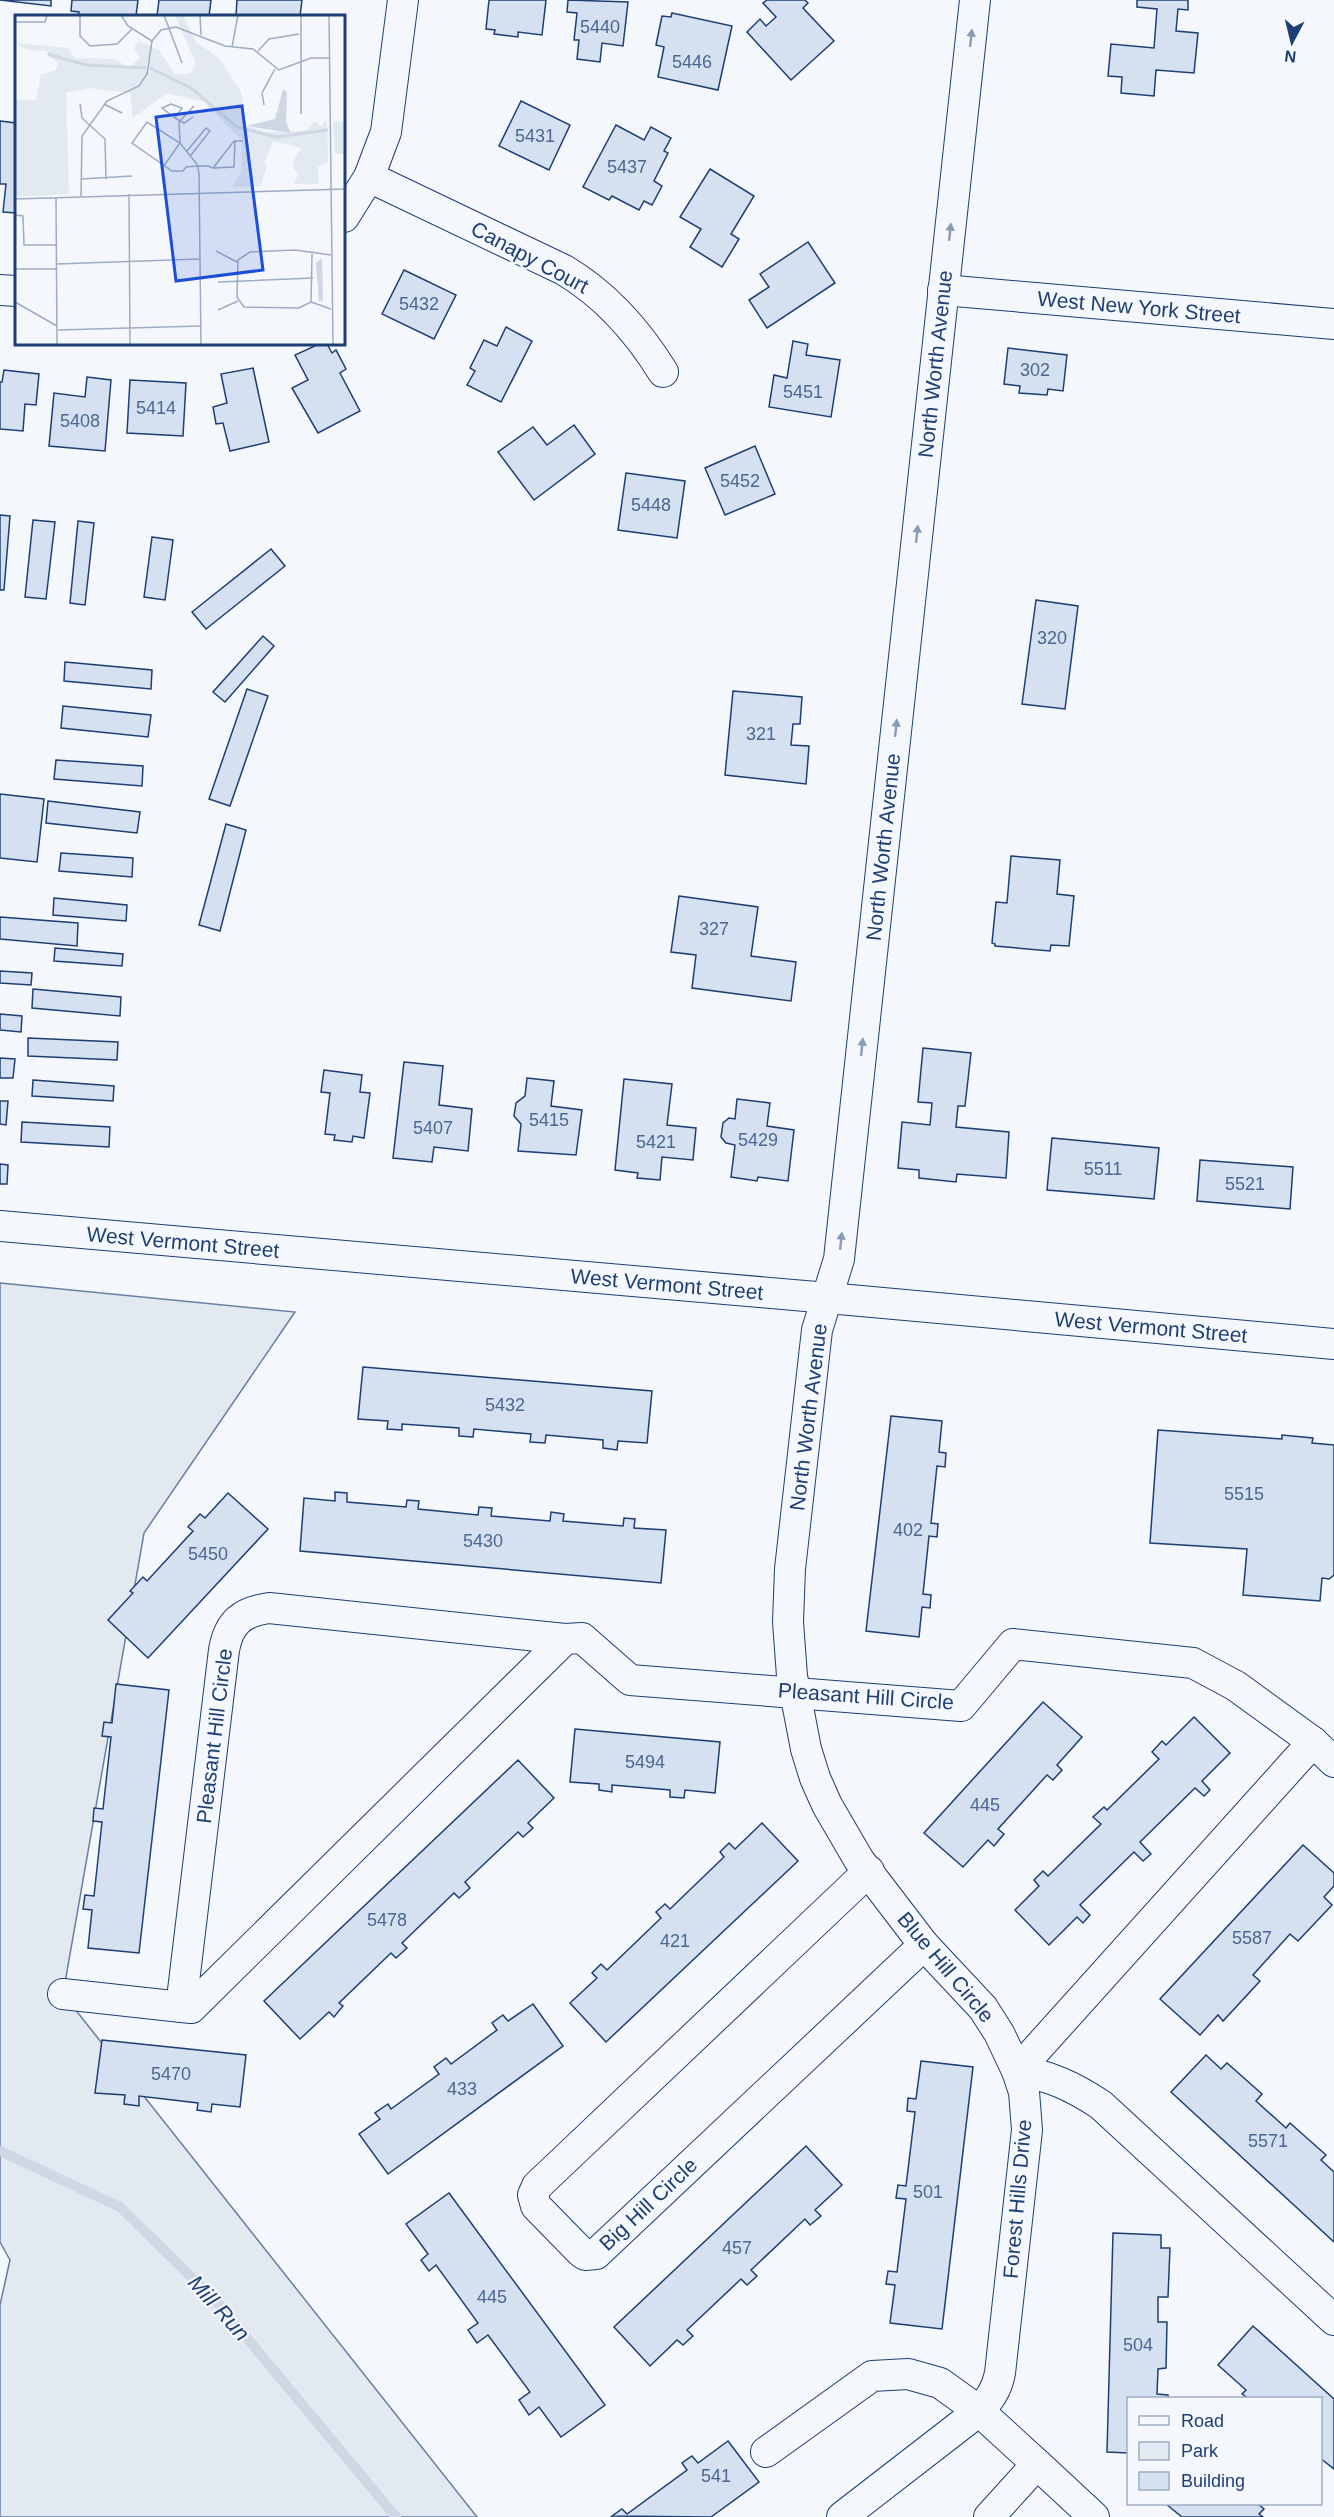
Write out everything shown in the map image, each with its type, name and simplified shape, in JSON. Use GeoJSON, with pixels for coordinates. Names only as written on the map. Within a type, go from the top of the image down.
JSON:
{"type":"FeatureCollection","features":[{"type":"Feature","properties":{"kind":"street"},"geometry":{"type":"LineString","coordinates":[[345,214],[369,177],[387,127],[403,0]]}},
{"type":"Feature","properties":{"kind":"street","name":"North Worth Avenue"},"geometry":{"type":"LineString","coordinates":[[794,1692],[788,1622],[789,1569],[817,1330],[839,1258],[975,0]]}},
{"type":"Feature","properties":{"kind":"street","name":"Canapy Court"},"geometry":{"type":"LineString","coordinates":[[369,177],[564,270],[584,282],[621,316],[663,372]]}},
{"type":"Feature","properties":{"kind":"street"},"geometry":{"type":"LineString","coordinates":[[0,290],[15,291]]}},
{"type":"Feature","properties":{"kind":"street","name":"West New York Street"},"geometry":{"type":"LineString","coordinates":[[943,290],[1334,324]]}},
{"type":"Feature","properties":{"kind":"street","name":"West Vermont Street"},"geometry":{"type":"LineString","coordinates":[[0,1226],[1334,1344]]}},
{"type":"Feature","properties":{"kind":"street","name":"Pleasant Hill Circle"},"geometry":{"type":"LineString","coordinates":[[181,2007],[224,1650],[231,1628],[247,1612],[269,1608],[565,1639],[582,1638],[630,1680],[961,1706],[1013,1644],[1193,1663],[1236,1686],[1312,1742]]}},
{"type":"Feature","properties":{"kind":"street"},"geometry":{"type":"LineString","coordinates":[[63,1994],[190,2008],[565,1639]]}},
{"type":"Feature","properties":{"kind":"street","name":"Blue Hill Circle"},"geometry":{"type":"LineString","coordinates":[[794,1692],[806,1749],[815,1778],[842,1832],[924,1944],[983,2008],[999,2033],[1017,2071]]}},
{"type":"Feature","properties":{"kind":"street"},"geometry":{"type":"LineString","coordinates":[[1017,2071],[1312,1742],[1334,1762]]}},
{"type":"Feature","properties":{"kind":"street","name":"Big Hill Circle"},"geometry":{"type":"LineString","coordinates":[[869,1871],[537,2186],[533,2195],[536,2206],[581,2252],[585,2255],[596,2254],[924,1944]]}},
{"type":"Feature","properties":{"kind":"street"},"geometry":{"type":"LineString","coordinates":[[1017,2071],[1040,2074],[1072,2086],[1101,2104],[1334,2320]]}},
{"type":"Feature","properties":{"kind":"street","name":"Forest Hills Drive"},"geometry":{"type":"LineString","coordinates":[[842,2517],[979,2411],[990,2400],[1000,2373],[1027,2123],[1023,2092],[1017,2071]]}},
{"type":"Feature","properties":{"kind":"street"},"geometry":{"type":"LineString","coordinates":[[766,2452],[872,2376],[908,2374],[940,2383],[979,2411],[1094,2517]]}},
{"type":"Feature","properties":{"kind":"street"},"geometry":{"type":"LineString","coordinates":[[989,2517],[1037,2464]]}},
{"type":"Feature","properties":{"kind":"green space"},"geometry":{"type":"Polygon","coordinates":[[[0,1283],[295,1312],[144,1533],[63,1994],[477,2517],[0,2517],[0,2305],[10,2260],[0,2242],[0,1283]]]}},
{"type":"Feature","properties":{"kind":"building"},"geometry":{"type":"Polygon","coordinates":[[[0,0],[51,0],[51,6],[0,0]]]}},
{"type":"Feature","properties":{"kind":"building"},"geometry":{"type":"Polygon","coordinates":[[[72,0],[138,0],[136,15],[78,15],[79,12],[71,11],[72,0]]]}},
{"type":"Feature","properties":{"kind":"building"},"geometry":{"type":"Polygon","coordinates":[[[159,0],[211,0],[209,15],[157,15],[159,0]]]}},
{"type":"Feature","properties":{"kind":"building"},"geometry":{"type":"Polygon","coordinates":[[[237,0],[302,0],[300,15],[236,15],[237,0]]]}},
{"type":"Feature","properties":{"kind":"building"},"geometry":{"type":"Polygon","coordinates":[[[489,0],[546,0],[542,35],[518,32],[518,37],[494,34],[495,30],[486,29],[489,0]]]}},
{"type":"Feature","properties":{"kind":"building"},"geometry":{"type":"Polygon","coordinates":[[[568,0],[628,2],[623,46],[602,43],[600,62],[577,59],[579,40],[574,40],[577,13],[567,12],[568,0]]]}},
{"type":"Feature","properties":{"kind":"building"},"geometry":{"type":"Polygon","coordinates":[[[767,0],[805,0],[808,3],[803,8],[834,41],[791,80],[747,32],[760,19],[766,26],[776,17],[763,3],[767,0]]]}},
{"type":"Feature","properties":{"kind":"building"},"geometry":{"type":"Polygon","coordinates":[[[1137,0],[1188,0],[1188,10],[1178,9],[1176,31],[1198,33],[1194,73],[1156,70],[1154,96],[1121,93],[1122,77],[1108,76],[1111,44],[1154,48],[1157,9],[1137,7],[1137,0]]]}},
{"type":"Feature","properties":{"kind":"building"},"geometry":{"type":"Polygon","coordinates":[[[672,13],[732,26],[718,90],[658,77],[664,47],[656,45],[662,16],[671,17],[672,13]]]}},
{"type":"Feature","properties":{"kind":"building"},"geometry":{"type":"Polygon","coordinates":[[[521,101],[570,125],[549,170],[499,146],[521,101]]]}},
{"type":"Feature","properties":{"kind":"building"},"geometry":{"type":"Polygon","coordinates":[[[0,121],[15,123],[15,213],[3,212],[6,184],[0,184],[0,121]]]}},
{"type":"Feature","properties":{"kind":"building"},"geometry":{"type":"Polygon","coordinates":[[[616,125],[644,140],[651,127],[671,138],[664,151],[668,153],[654,181],[662,186],[652,205],[644,201],[639,210],[612,196],[609,200],[583,187],[616,125]]]}},
{"type":"Feature","properties":{"kind":"building"},"geometry":{"type":"Polygon","coordinates":[[[710,169],[754,196],[731,234],[739,239],[722,267],[690,247],[701,229],[680,217],[710,169]]]}},
{"type":"Feature","properties":{"kind":"building"},"geometry":{"type":"Polygon","coordinates":[[[808,242],[835,283],[767,328],[749,300],[769,287],[760,274],[808,242]]]}},
{"type":"Feature","properties":{"kind":"building"},"geometry":{"type":"Polygon","coordinates":[[[404,270],[456,295],[434,339],[382,314],[404,270]]]}},
{"type":"Feature","properties":{"kind":"building"},"geometry":{"type":"Polygon","coordinates":[[[506,327],[532,341],[501,402],[467,385],[475,371],[470,368],[484,340],[497,346],[506,327]]]}},
{"type":"Feature","properties":{"kind":"building"},"geometry":{"type":"Polygon","coordinates":[[[793,341],[808,344],[806,355],[840,360],[831,417],[769,407],[774,375],[787,378],[793,341]]]}},
{"type":"Feature","properties":{"kind":"building"},"geometry":{"type":"Polygon","coordinates":[[[317,345],[328,345],[332,353],[336,350],[346,369],[340,373],[360,411],[318,433],[292,388],[308,380],[295,355],[317,345]]]}},
{"type":"Feature","properties":{"kind":"building"},"geometry":{"type":"Polygon","coordinates":[[[1008,348],[1067,355],[1063,391],[1048,389],[1047,395],[1019,393],[1020,386],[1004,384],[1008,348]]]}},
{"type":"Feature","properties":{"kind":"building"},"geometry":{"type":"Polygon","coordinates":[[[253,368],[269,442],[230,451],[223,423],[216,424],[213,407],[227,403],[221,374],[253,368]]]}},
{"type":"Feature","properties":{"kind":"building"},"geometry":{"type":"Polygon","coordinates":[[[4,370],[39,374],[36,405],[25,404],[23,431],[0,429],[0,382],[2,382],[4,370]]]}},
{"type":"Feature","properties":{"kind":"building"},"geometry":{"type":"Polygon","coordinates":[[[87,377],[111,380],[105,451],[49,446],[54,393],[85,397],[87,377]]]}},
{"type":"Feature","properties":{"kind":"building"},"geometry":{"type":"Polygon","coordinates":[[[130,380],[186,383],[183,436],[127,433],[130,380]]]}},
{"type":"Feature","properties":{"kind":"building"},"geometry":{"type":"Polygon","coordinates":[[[574,425],[595,454],[534,500],[498,452],[533,427],[547,445],[574,425]]]}},
{"type":"Feature","properties":{"kind":"building"},"geometry":{"type":"Polygon","coordinates":[[[755,446],[775,494],[725,515],[705,468],[755,446]]]}},
{"type":"Feature","properties":{"kind":"building"},"geometry":{"type":"Polygon","coordinates":[[[626,473],[685,481],[677,538],[618,530],[626,473]]]}},
{"type":"Feature","properties":{"kind":"building"},"geometry":{"type":"Polygon","coordinates":[[[0,515],[10,516],[4,590],[0,590],[0,515]]]}},
{"type":"Feature","properties":{"kind":"building"},"geometry":{"type":"Polygon","coordinates":[[[33,520],[55,522],[46,599],[25,597],[33,520]]]}},
{"type":"Feature","properties":{"kind":"building"},"geometry":{"type":"Polygon","coordinates":[[[78,521],[94,523],[85,605],[70,603],[78,521]]]}},
{"type":"Feature","properties":{"kind":"building"},"geometry":{"type":"Polygon","coordinates":[[[152,537],[173,540],[165,600],[144,597],[152,537]]]}},
{"type":"Feature","properties":{"kind":"building"},"geometry":{"type":"Polygon","coordinates":[[[271,549],[285,566],[206,629],[192,612],[271,549]]]}},
{"type":"Feature","properties":{"kind":"building"},"geometry":{"type":"Polygon","coordinates":[[[1036,600],[1078,606],[1065,709],[1022,704],[1036,600]]]}},
{"type":"Feature","properties":{"kind":"building"},"geometry":{"type":"Polygon","coordinates":[[[263,636],[274,646],[225,702],[213,692],[263,636]]]}},
{"type":"Feature","properties":{"kind":"building"},"geometry":{"type":"Polygon","coordinates":[[[65,662],[152,670],[151,689],[64,681],[65,662]]]}},
{"type":"Feature","properties":{"kind":"building"},"geometry":{"type":"Polygon","coordinates":[[[247,689],[268,696],[230,806],[209,799],[247,689]]]}},
{"type":"Feature","properties":{"kind":"building"},"geometry":{"type":"Polygon","coordinates":[[[733,691],[802,697],[800,724],[793,724],[791,745],[809,746],[806,784],[725,775],[733,691]]]}},
{"type":"Feature","properties":{"kind":"building"},"geometry":{"type":"Polygon","coordinates":[[[63,706],[151,715],[148,737],[61,728],[63,706]]]}},
{"type":"Feature","properties":{"kind":"building"},"geometry":{"type":"Polygon","coordinates":[[[56,760],[143,766],[142,786],[54,779],[56,760]]]}},
{"type":"Feature","properties":{"kind":"building"},"geometry":{"type":"Polygon","coordinates":[[[0,794],[44,799],[37,862],[0,858],[0,794]]]}},
{"type":"Feature","properties":{"kind":"building"},"geometry":{"type":"Polygon","coordinates":[[[48,801],[140,812],[137,833],[46,823],[48,801]]]}},
{"type":"Feature","properties":{"kind":"building"},"geometry":{"type":"Polygon","coordinates":[[[226,824],[246,830],[220,931],[199,925],[226,824]]]}},
{"type":"Feature","properties":{"kind":"building"},"geometry":{"type":"Polygon","coordinates":[[[61,853],[133,858],[132,877],[59,871],[61,853]]]}},
{"type":"Feature","properties":{"kind":"building"},"geometry":{"type":"Polygon","coordinates":[[[1011,856],[1060,860],[1057,894],[1074,896],[1069,946],[1051,945],[1050,951],[995,946],[992,943],[996,902],[1007,903],[1011,856]]]}},
{"type":"Feature","properties":{"kind":"building"},"geometry":{"type":"Polygon","coordinates":[[[679,896],[758,907],[751,956],[796,962],[791,1001],[692,988],[696,955],[671,952],[679,896]]]}},
{"type":"Feature","properties":{"kind":"building"},"geometry":{"type":"Polygon","coordinates":[[[54,898],[127,905],[126,921],[53,915],[54,898]]]}},
{"type":"Feature","properties":{"kind":"building"},"geometry":{"type":"Polygon","coordinates":[[[0,917],[78,923],[77,946],[0,939],[0,917]]]}},
{"type":"Feature","properties":{"kind":"building"},"geometry":{"type":"Polygon","coordinates":[[[55,948],[123,954],[122,966],[54,961],[55,948]]]}},
{"type":"Feature","properties":{"kind":"building"},"geometry":{"type":"Polygon","coordinates":[[[0,971],[32,973],[31,985],[0,983],[0,971]]]}},
{"type":"Feature","properties":{"kind":"building"},"geometry":{"type":"Polygon","coordinates":[[[33,989],[121,997],[120,1016],[32,1008],[33,989]]]}},
{"type":"Feature","properties":{"kind":"building"},"geometry":{"type":"Polygon","coordinates":[[[0,1014],[22,1016],[21,1032],[0,1030],[0,1014]]]}},
{"type":"Feature","properties":{"kind":"building"},"geometry":{"type":"Polygon","coordinates":[[[28,1038],[118,1042],[117,1060],[28,1056],[28,1038]]]}},
{"type":"Feature","properties":{"kind":"building"},"geometry":{"type":"Polygon","coordinates":[[[923,1048],[971,1053],[965,1106],[958,1106],[956,1127],[1009,1132],[1006,1178],[957,1174],[956,1182],[919,1178],[919,1170],[898,1168],[902,1122],[930,1125],[932,1103],[918,1102],[923,1048]]]}},
{"type":"Feature","properties":{"kind":"building"},"geometry":{"type":"Polygon","coordinates":[[[0,1058],[15,1059],[13,1078],[0,1078],[0,1058]]]}},
{"type":"Feature","properties":{"kind":"building"},"geometry":{"type":"Polygon","coordinates":[[[404,1062],[443,1066],[439,1105],[472,1109],[468,1151],[434,1147],[432,1162],[393,1158],[404,1062]]]}},
{"type":"Feature","properties":{"kind":"building"},"geometry":{"type":"Polygon","coordinates":[[[324,1070],[362,1075],[360,1092],[370,1093],[364,1138],[353,1136],[352,1142],[334,1140],[335,1135],[325,1134],[330,1093],[321,1092],[324,1070]]]}},
{"type":"Feature","properties":{"kind":"building"},"geometry":{"type":"Polygon","coordinates":[[[527,1078],[554,1081],[551,1106],[582,1110],[576,1155],[518,1151],[521,1124],[514,1116],[516,1103],[525,1096],[527,1078]]]}},
{"type":"Feature","properties":{"kind":"building"},"geometry":{"type":"Polygon","coordinates":[[[624,1079],[672,1084],[667,1125],[696,1128],[693,1160],[662,1157],[660,1180],[637,1178],[638,1173],[615,1170],[624,1079]]]}},
{"type":"Feature","properties":{"kind":"building"},"geometry":{"type":"Polygon","coordinates":[[[33,1080],[114,1086],[113,1101],[32,1096],[33,1080]]]}},
{"type":"Feature","properties":{"kind":"building"},"geometry":{"type":"Polygon","coordinates":[[[737,1099],[770,1103],[767,1126],[794,1130],[788,1181],[758,1177],[757,1181],[731,1177],[735,1145],[726,1143],[721,1137],[723,1123],[729,1118],[735,1119],[737,1099]]]}},
{"type":"Feature","properties":{"kind":"building"},"geometry":{"type":"Polygon","coordinates":[[[0,1101],[8,1101],[6,1125],[0,1124],[0,1101]]]}},
{"type":"Feature","properties":{"kind":"building"},"geometry":{"type":"Polygon","coordinates":[[[22,1122],[110,1127],[109,1147],[21,1142],[22,1122]]]}},
{"type":"Feature","properties":{"kind":"building"},"geometry":{"type":"Polygon","coordinates":[[[1052,1138],[1159,1148],[1154,1199],[1047,1190],[1052,1138]]]}},
{"type":"Feature","properties":{"kind":"building"},"geometry":{"type":"Polygon","coordinates":[[[1200,1160],[1293,1167],[1290,1209],[1197,1201],[1200,1160]]]}},
{"type":"Feature","properties":{"kind":"building"},"geometry":{"type":"Polygon","coordinates":[[[0,1164],[8,1165],[7,1184],[0,1184],[0,1164]]]}},
{"type":"Feature","properties":{"kind":"building"},"geometry":{"type":"Polygon","coordinates":[[[363,1367],[652,1391],[647,1443],[618,1441],[617,1450],[603,1448],[603,1440],[546,1435],[545,1443],[530,1442],[531,1434],[474,1429],[473,1437],[459,1436],[459,1428],[402,1424],[402,1430],[387,1429],[388,1421],[358,1419],[363,1367]]]}},
{"type":"Feature","properties":{"kind":"building"},"geometry":{"type":"Polygon","coordinates":[[[891,1416],[942,1421],[939,1452],[946,1453],[945,1467],[937,1466],[931,1523],[938,1524],[937,1537],[929,1536],[923,1594],[931,1595],[930,1608],[922,1607],[919,1637],[866,1631],[891,1416]]]}},
{"type":"Feature","properties":{"kind":"building"},"geometry":{"type":"Polygon","coordinates":[[[1158,1430],[1282,1439],[1282,1435],[1313,1438],[1312,1443],[1334,1445],[1334,1575],[1329,1579],[1322,1578],[1320,1601],[1243,1595],[1247,1549],[1150,1543],[1158,1430]]]}},
{"type":"Feature","properties":{"kind":"building"},"geometry":{"type":"Polygon","coordinates":[[[335,1492],[347,1493],[347,1502],[406,1507],[407,1500],[419,1501],[418,1509],[478,1515],[479,1507],[492,1508],[491,1516],[550,1521],[551,1512],[564,1514],[563,1521],[623,1526],[624,1518],[635,1519],[634,1528],[666,1530],[661,1583],[300,1551],[304,1498],[335,1501],[335,1492]]]}},
{"type":"Feature","properties":{"kind":"building"},"geometry":{"type":"Polygon","coordinates":[[[228,1493],[268,1529],[148,1658],[108,1620],[133,1593],[130,1591],[143,1577],[147,1581],[193,1531],[188,1527],[200,1514],[205,1518],[228,1493]]]}},
{"type":"Feature","properties":{"kind":"building"},"geometry":{"type":"Polygon","coordinates":[[[116,1684],[169,1690],[139,1953],[88,1948],[92,1910],[83,1909],[85,1895],[94,1896],[102,1822],[93,1821],[94,1808],[103,1809],[111,1737],[102,1736],[104,1722],[112,1723],[116,1684]]]}},
{"type":"Feature","properties":{"kind":"building"},"geometry":{"type":"Polygon","coordinates":[[[1043,1702],[1082,1737],[1057,1765],[1062,1770],[1053,1780],[1047,1775],[998,1829],[1004,1834],[994,1846],[988,1840],[963,1867],[924,1833],[1043,1702]]]}},
{"type":"Feature","properties":{"kind":"building"},"geometry":{"type":"Polygon","coordinates":[[[1194,1717],[1230,1753],[1202,1781],[1210,1790],[1204,1796],[1195,1788],[1140,1842],[1151,1854],[1143,1861],[1134,1852],[1080,1905],[1090,1915],[1083,1923],[1077,1917],[1049,1945],[1015,1910],[1039,1886],[1034,1880],[1043,1871],[1048,1876],[1101,1824],[1093,1817],[1104,1807],[1107,1810],[1159,1759],[1152,1752],[1162,1741],[1166,1745],[1194,1717]]]}},
{"type":"Feature","properties":{"kind":"building"},"geometry":{"type":"Polygon","coordinates":[[[575,1729],[720,1742],[715,1793],[685,1790],[684,1798],[670,1797],[670,1790],[612,1785],[612,1792],[599,1790],[599,1784],[570,1782],[575,1729]]]}},
{"type":"Feature","properties":{"kind":"building"},"geometry":{"type":"Polygon","coordinates":[[[518,1760],[554,1798],[528,1823],[533,1828],[523,1837],[518,1832],[465,1882],[470,1888],[459,1898],[454,1893],[402,1943],[407,1948],[396,1958],[391,1953],[339,2003],[343,2006],[334,2017],[329,2012],[300,2039],[264,2001],[518,1760]]]}},
{"type":"Feature","properties":{"kind":"building"},"geometry":{"type":"Polygon","coordinates":[[[762,1823],[798,1861],[606,2042],[570,2003],[597,1978],[592,1973],[601,1964],[607,1970],[661,1918],[656,1912],[665,1904],[670,1909],[724,1857],[720,1852],[729,1843],[735,1849],[762,1823]]]}},
{"type":"Feature","properties":{"kind":"building"},"geometry":{"type":"Polygon","coordinates":[[[1303,1845],[1334,1873],[1334,1886],[1324,1897],[1332,1905],[1298,1941],[1290,1934],[1253,1975],[1260,1981],[1223,2021],[1218,2015],[1200,2035],[1160,1999],[1303,1845]]]}},
{"type":"Feature","properties":{"kind":"building"},"geometry":{"type":"Polygon","coordinates":[[[533,2004],[563,2046],[388,2174],[359,2134],[380,2119],[375,2113],[388,2104],[391,2109],[439,2074],[434,2067],[446,2058],[451,2064],[497,2030],[492,2023],[503,2015],[508,2021],[533,2004]]]}},
{"type":"Feature","properties":{"kind":"building"},"geometry":{"type":"Polygon","coordinates":[[[102,2040],[246,2055],[240,2107],[212,2104],[211,2112],[197,2110],[198,2103],[139,2096],[139,2106],[124,2104],[125,2095],[95,2093],[102,2040]]]}},
{"type":"Feature","properties":{"kind":"building"},"geometry":{"type":"Polygon","coordinates":[[[1206,2055],[1221,2069],[1227,2063],[1262,2094],[1256,2101],[1286,2128],[1290,2123],[1326,2155],[1321,2160],[1334,2172],[1334,2242],[1171,2092],[1206,2055]]]}},
{"type":"Feature","properties":{"kind":"building"},"geometry":{"type":"Polygon","coordinates":[[[921,2061],[973,2067],[942,2329],[890,2323],[895,2285],[886,2284],[888,2271],[897,2272],[906,2199],[896,2198],[898,2185],[906,2186],[915,2112],[907,2111],[908,2098],[916,2099],[921,2061]]]}},
{"type":"Feature","properties":{"kind":"building"},"geometry":{"type":"Polygon","coordinates":[[[806,2146],[842,2185],[815,2210],[821,2216],[810,2225],[805,2219],[751,2270],[757,2276],[747,2285],[741,2279],[687,2330],[693,2336],[683,2345],[677,2340],[650,2366],[614,2327],[806,2146]]]}},
{"type":"Feature","properties":{"kind":"building"},"geometry":{"type":"Polygon","coordinates":[[[449,2193],[605,2405],[561,2437],[539,2407],[529,2415],[519,2400],[530,2392],[488,2335],[477,2343],[468,2330],[478,2323],[436,2265],[429,2271],[421,2260],[428,2254],[406,2224],[449,2193]]]}},
{"type":"Feature","properties":{"kind":"building"},"geometry":{"type":"Polygon","coordinates":[[[1113,2233],[1161,2235],[1161,2248],[1170,2248],[1168,2297],[1158,2297],[1158,2322],[1167,2322],[1166,2368],[1158,2369],[1157,2394],[1168,2395],[1168,2397],[1127,2397],[1127,2453],[1107,2452],[1113,2233]]]}},
{"type":"Feature","properties":{"kind":"building"},"geometry":{"type":"Polygon","coordinates":[[[1253,2326],[1334,2399],[1334,2469],[1322,2460],[1322,2397],[1246,2397],[1242,2394],[1246,2390],[1218,2365],[1253,2326]]]}},
{"type":"Feature","properties":{"kind":"building"},"geometry":{"type":"Polygon","coordinates":[[[728,2441],[759,2482],[711,2517],[612,2516],[622,2509],[627,2514],[687,2470],[682,2463],[692,2456],[698,2463],[728,2441]]]}},
{"type":"Feature","properties":{"kind":"building"},"geometry":{"type":"Polygon","coordinates":[[[1167,2505],[1259,2505],[1264,2509],[1259,2514],[1263,2517],[1182,2517],[1167,2505]]]}},
{"type":"Feature","properties":{"kind":"waterway","name":"Mill Run"},"geometry":{"type":"LineString","coordinates":[[0,2151],[120,2207],[216,2301],[396,2517]]}}]}
